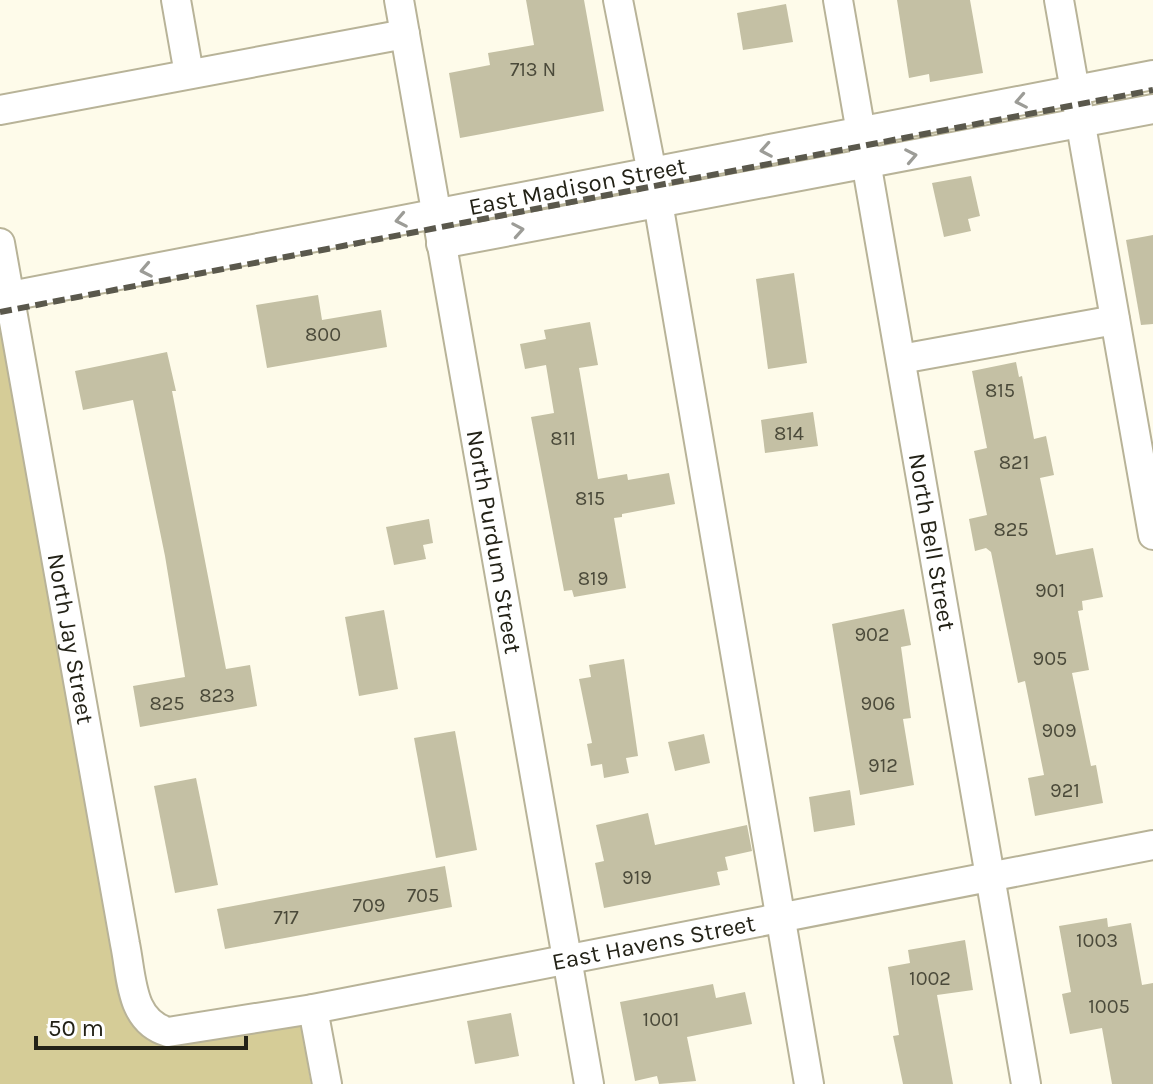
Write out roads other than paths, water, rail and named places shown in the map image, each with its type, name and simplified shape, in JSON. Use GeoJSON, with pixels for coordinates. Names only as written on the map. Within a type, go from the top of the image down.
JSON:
{"type":"FeatureCollection","features":[{"type":"Feature","properties":{"kind":"street"},"geometry":{"type":"LineString","coordinates":[[176,0],[189,74]]}},
{"type":"Feature","properties":{"kind":"street","name":"North Purdum Street"},"geometry":{"type":"LineString","coordinates":[[399,0],[589,1084]]}},
{"type":"Feature","properties":{"kind":"street"},"geometry":{"type":"LineString","coordinates":[[618,0],[659,204],[809,1084]]}},
{"type":"Feature","properties":{"kind":"street","name":"North Bell Street"},"geometry":{"type":"LineString","coordinates":[[838,0],[1026,1084]]}},
{"type":"Feature","properties":{"kind":"street"},"geometry":{"type":"LineString","coordinates":[[1059,0],[1153,535]]}},
{"type":"Feature","properties":{"kind":"street"},"geometry":{"type":"LineString","coordinates":[[0,110],[405,34]]}},
{"type":"Feature","properties":{"kind":"street","name":"East Madison Street"},"geometry":{"type":"LineString","coordinates":[[4,298],[1153,75]]}},
{"type":"Feature","properties":{"kind":"street","name":"East Madison Street"},"geometry":{"type":"LineString","coordinates":[[441,244],[1153,109]]}},
{"type":"Feature","properties":{"kind":"street","name":"North Jay Street"},"geometry":{"type":"LineString","coordinates":[[0,243],[4,298],[125,944],[139,1013],[153,1028]]}},
{"type":"Feature","properties":{"kind":"street"},"geometry":{"type":"LineString","coordinates":[[901,359],[1115,320]]}},
{"type":"Feature","properties":{"kind":"street","name":"East Havens Street"},"geometry":{"type":"LineString","coordinates":[[153,1028],[168,1032],[313,1009],[1153,845]]}},
{"type":"Feature","properties":{"kind":"street"},"geometry":{"type":"LineString","coordinates":[[313,1009],[327,1084]]}},
{"type":"Feature","properties":{"kind":"railway"},"geometry":{"type":"LineString","coordinates":[[0,312],[1153,90]]}}]}
